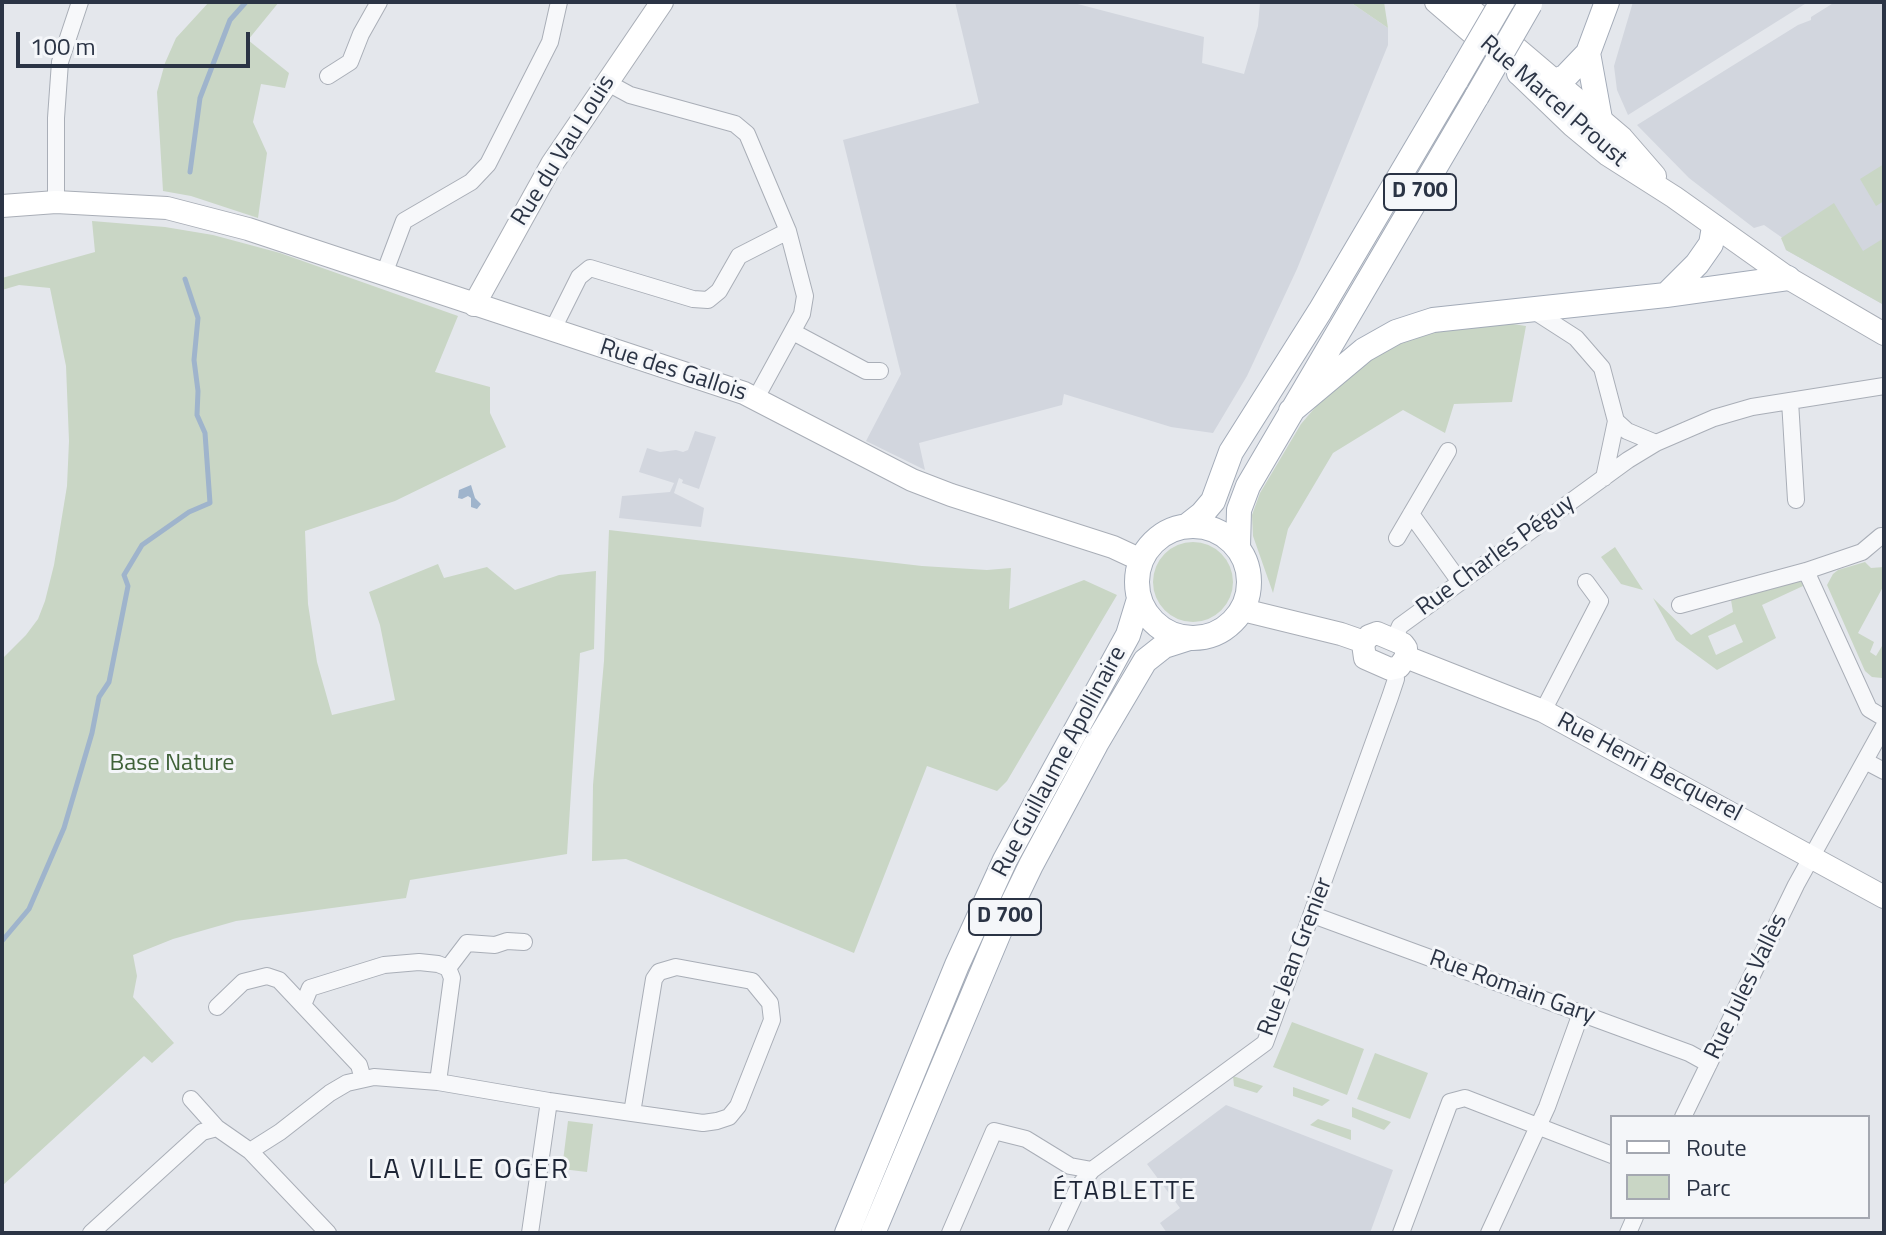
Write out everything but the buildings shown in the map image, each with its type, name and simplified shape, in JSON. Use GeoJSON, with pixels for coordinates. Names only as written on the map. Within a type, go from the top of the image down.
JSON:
{"type":"FeatureCollection","features":[{"type":"Feature","properties":{"kind":"main road","name":"Rue du Vau Louis"},"geometry":{"type":"LineString","coordinates":[[474,305],[552,164],[662,2]]}},
{"type":"Feature","properties":{"kind":"main road","name":"Rue Marcel Proust"},"geometry":{"type":"LineString","coordinates":[[1436,2],[1608,155],[1674,197],[1788,278],[1884,334]]}},
{"type":"Feature","properties":{"kind":"main road","name":"Rue Marcel Proust"},"geometry":{"type":"LineString","coordinates":[[1462,2],[1622,138],[1674,197]]}},
{"type":"Feature","properties":{"kind":"main road"},"geometry":{"type":"LineString","coordinates":[[1452,74],[1486,2]]}},
{"type":"Feature","properties":{"kind":"main road","name":"D 700"},"geometry":{"type":"LineString","coordinates":[[1188,525],[1213,501],[1231,452],[1384,202],[1452,74],[1502,2]]}},
{"type":"Feature","properties":{"kind":"main road"},"geometry":{"type":"LineString","coordinates":[[1519,73],[1545,85],[1557,82],[1588,53],[1607,2]]}},
{"type":"Feature","properties":{"kind":"main road","name":"D 700"},"geometry":{"type":"LineString","coordinates":[[1238,547],[1239,510],[1248,486],[1530,3]]}},
{"type":"Feature","properties":{"kind":"main road"},"geometry":{"type":"LineString","coordinates":[[1588,53],[1600,119]]}},
{"type":"Feature","properties":{"kind":"main road","name":"Rue des Gallois"},"geometry":{"type":"LineString","coordinates":[[2,206],[56,202],[167,208],[248,229],[756,398],[912,480],[1113,547],[1141,560]]}},
{"type":"Feature","properties":{"kind":"main road"},"geometry":{"type":"LineString","coordinates":[[1666,295],[1697,264],[1711,244],[1714,227]]}},
{"type":"Feature","properties":{"kind":"main road"},"geometry":{"type":"LineString","coordinates":[[1291,411],[1364,350],[1396,332],[1433,320],[1666,295],[1788,278]]}},
{"type":"Feature","properties":{"kind":"main road","name":"Rue Marcel Proust"},"geometry":{"type":"LineString","coordinates":[[1854,315],[1884,325]]}},
{"type":"Feature","properties":{"kind":"main road"},"geometry":{"type":"LineString","coordinates":[[1188,525],[1207,527],[1224,534],[1238,547],[1250,577],[1248,594],[1243,610],[1220,632],[1189,638],[1172,635],[1147,614],[1136,586],[1141,560],[1159,536],[1188,525]]}},
{"type":"Feature","properties":{"kind":"main road","name":"Rue Guillaume Apollinaire"},"geometry":{"type":"LineString","coordinates":[[847,1233],[957,965],[1005,860],[1128,635],[1139,599]]}},
{"type":"Feature","properties":{"kind":"main road"},"geometry":{"type":"LineString","coordinates":[[1243,610],[1364,642],[1377,633],[1398,655]]}},
{"type":"Feature","properties":{"kind":"main road","name":"Rue Guillaume Apollinaire"},"geometry":{"type":"LineString","coordinates":[[873,1233],[1003,923],[1031,865],[1145,661],[1164,646],[1189,638]]}},
{"type":"Feature","properties":{"kind":"main road","name":"Rue Henri Becquerel"},"geometry":{"type":"LineString","coordinates":[[1398,655],[1543,711],[1884,897]]}},
{"type":"Feature","properties":{"kind":"main road"},"geometry":{"type":"LineString","coordinates":[[830,1233],[883,1144]]}},
{"type":"Feature","properties":{"kind":"street"},"geometry":{"type":"LineString","coordinates":[[56,202],[60,62],[80,2]]}},
{"type":"Feature","properties":{"kind":"street"},"geometry":{"type":"LineString","coordinates":[[328,76],[350,62],[379,2]]}},
{"type":"Feature","properties":{"kind":"street"},"geometry":{"type":"LineString","coordinates":[[384,274],[404,221],[471,182],[488,164],[550,42],[559,2]]}},
{"type":"Feature","properties":{"kind":"street"},"geometry":{"type":"LineString","coordinates":[[606,82],[630,95],[735,124],[747,134],[788,231],[805,296],[802,314],[756,398]]}},
{"type":"Feature","properties":{"kind":"street"},"geometry":{"type":"LineString","coordinates":[[552,331],[579,277],[590,268],[693,299],[708,300],[719,291],[739,256],[788,231]]}},
{"type":"Feature","properties":{"kind":"street"},"geometry":{"type":"LineString","coordinates":[[1530,309],[1576,338],[1602,368],[1616,421],[1604,478]]}},
{"type":"Feature","properties":{"kind":"street"},"geometry":{"type":"LineString","coordinates":[[793,332],[866,371],[880,371]]}},
{"type":"Feature","properties":{"kind":"street","name":"Rue Charles Péguy"},"geometry":{"type":"LineString","coordinates":[[1398,655],[1400,626],[1656,443],[1714,418],[1752,407],[1884,386]]}},
{"type":"Feature","properties":{"kind":"street"},"geometry":{"type":"LineString","coordinates":[[1790,401],[1796,500]]}},
{"type":"Feature","properties":{"kind":"street"},"geometry":{"type":"LineString","coordinates":[[1616,421],[1627,431],[1656,443]]}},
{"type":"Feature","properties":{"kind":"street"},"geometry":{"type":"LineString","coordinates":[[1397,538],[1448,451]]}},
{"type":"Feature","properties":{"kind":"street"},"geometry":{"type":"LineString","coordinates":[[1411,514],[1460,582]]}},
{"type":"Feature","properties":{"kind":"street"},"geometry":{"type":"LineString","coordinates":[[1680,605],[1806,571],[1862,552],[1881,536]]}},
{"type":"Feature","properties":{"kind":"street"},"geometry":{"type":"LineString","coordinates":[[1806,571],[1869,709],[1884,718]]}},
{"type":"Feature","properties":{"kind":"street"},"geometry":{"type":"LineString","coordinates":[[1543,711],[1600,601],[1586,582]]}},
{"type":"Feature","properties":{"kind":"street","name":"Rue Jean Grenier"},"geometry":{"type":"LineString","coordinates":[[1092,1170],[1265,1043],[1390,697],[1396,679],[1398,655]]}},
{"type":"Feature","properties":{"kind":"street","name":"Rue Jules Vallès"},"geometry":{"type":"LineString","coordinates":[[1684,1115],[1812,857],[1884,726]]}},
{"type":"Feature","properties":{"kind":"street"},"geometry":{"type":"LineString","coordinates":[[1865,761],[1884,771]]}},
{"type":"Feature","properties":{"kind":"street","name":"Rue Romain Gary"},"geometry":{"type":"LineString","coordinates":[[1313,915],[1689,1053],[1709,1064]]}},
{"type":"Feature","properties":{"kind":"street"},"geometry":{"type":"LineString","coordinates":[[448,968],[467,943],[495,945],[507,941],[524,942]]}},
{"type":"Feature","properties":{"kind":"street"},"geometry":{"type":"LineString","coordinates":[[303,1005],[310,988],[384,965],[419,962],[448,968],[452,978],[438,1082]]}},
{"type":"Feature","properties":{"kind":"street"},"geometry":{"type":"LineString","coordinates":[[250,1151],[347,1083],[388,1077],[438,1082],[549,1101],[632,1113],[703,1123],[729,1117],[738,1106],[772,1020],[770,1003],[752,981],[676,967],[659,972],[654,979],[632,1113]]}},
{"type":"Feature","properties":{"kind":"street"},"geometry":{"type":"LineString","coordinates":[[217,1007],[243,982],[267,976],[279,980],[359,1065],[363,1079]]}},
{"type":"Feature","properties":{"kind":"street"},"geometry":{"type":"LineString","coordinates":[[1489,1233],[1539,1128],[1581,1013]]}},
{"type":"Feature","properties":{"kind":"street"},"geometry":{"type":"LineString","coordinates":[[1401,1233],[1450,1102],[1465,1098],[1610,1154]]}},
{"type":"Feature","properties":{"kind":"street"},"geometry":{"type":"LineString","coordinates":[[191,1099],[217,1128],[250,1151],[328,1233]]}},
{"type":"Feature","properties":{"kind":"street"},"geometry":{"type":"LineString","coordinates":[[530,1233],[549,1101]]}},
{"type":"Feature","properties":{"kind":"street"},"geometry":{"type":"LineString","coordinates":[[91,1233],[202,1132],[217,1128]]}},
{"type":"Feature","properties":{"kind":"street"},"geometry":{"type":"LineString","coordinates":[[950,1233],[994,1131],[1026,1139],[1070,1166],[1092,1170],[1079,1186],[1057,1233]]}},
{"type":"Feature","properties":{"kind":"shaded area"},"geometry":{"type":"Polygon","coordinates":[[[955,2],[1070,2],[1204,37],[1202,63],[1244,74],[1258,26],[1260,2],[1350,2],[1388,28],[1388,45],[1297,269],[1247,376],[1213,433],[1171,427],[1064,394],[1062,405],[919,443],[925,470],[866,441],[901,374],[843,140],[979,103],[955,2]]]}},
{"type":"Feature","properties":{"kind":"shaded area"},"geometry":{"type":"Polygon","coordinates":[[[1633,2],[1808,2],[1628,115],[1617,90],[1614,66],[1633,2]]]}},
{"type":"Feature","properties":{"kind":"shaded area"},"geometry":{"type":"Polygon","coordinates":[[[1835,2],[1884,2],[1884,305],[1786,250],[1784,239],[1764,225],[1754,228],[1689,178],[1637,125],[1798,25],[1811,20],[1835,2]]]}},
{"type":"Feature","properties":{"kind":"shaded area"},"geometry":{"type":"Polygon","coordinates":[[[695,431],[716,437],[699,489],[682,483],[683,480],[679,478],[674,493],[704,508],[701,527],[619,518],[622,496],[670,492],[674,483],[639,472],[647,448],[660,452],[683,452],[688,450],[695,431]]]}},
{"type":"Feature","properties":{"kind":"shaded area"},"geometry":{"type":"Polygon","coordinates":[[[1226,1105],[1393,1170],[1370,1233],[1167,1233],[1160,1223],[1180,1208],[1147,1164],[1226,1105]]]}},
{"type":"Feature","properties":{"kind":"green space"},"geometry":{"type":"Polygon","coordinates":[[[209,2],[279,2],[248,40],[289,73],[285,88],[261,84],[253,122],[267,153],[258,218],[191,196],[163,191],[157,92],[176,38],[209,2]]]}},
{"type":"Feature","properties":{"kind":"green space"},"geometry":{"type":"Polygon","coordinates":[[[1350,2],[1384,2],[1388,28],[1350,2]]]}},
{"type":"Feature","properties":{"kind":"green space"},"geometry":{"type":"Polygon","coordinates":[[[1884,164],[1884,201],[1876,206],[1860,179],[1884,164]]]}},
{"type":"Feature","properties":{"kind":"green space"},"geometry":{"type":"Polygon","coordinates":[[[1834,203],[1863,251],[1884,238],[1884,305],[1786,250],[1781,238],[1834,203]]]}},
{"type":"Feature","properties":{"kind":"green space","name":"Base Nature"},"geometry":{"type":"Polygon","coordinates":[[[92,221],[165,227],[213,235],[280,253],[458,316],[435,372],[490,387],[490,413],[506,447],[395,501],[305,531],[308,604],[317,662],[332,715],[395,700],[380,625],[369,592],[438,564],[444,578],[487,567],[515,590],[559,575],[596,571],[594,649],[580,653],[567,854],[410,880],[406,898],[236,921],[173,939],[133,955],[137,976],[133,997],[174,1043],[152,1063],[144,1056],[2,1186],[2,659],[38,619],[45,601],[67,486],[69,441],[66,366],[50,288],[19,285],[2,290],[2,278],[95,252],[92,221]]]}},
{"type":"Feature","properties":{"kind":"green space"},"geometry":{"type":"Polygon","coordinates":[[[1493,321],[1526,326],[1512,402],[1454,404],[1445,433],[1403,410],[1333,453],[1288,529],[1273,593],[1253,536],[1252,515],[1260,493],[1301,424],[1347,370],[1413,331],[1493,321]]]}},
{"type":"Feature","properties":{"kind":"green space"},"geometry":{"type":"Polygon","coordinates":[[[609,530],[922,566],[987,570],[1011,568],[1009,609],[1084,580],[1117,595],[1007,781],[997,791],[927,766],[854,953],[626,859],[592,861],[593,785],[604,661],[609,530]]]}},
{"type":"Feature","properties":{"kind":"green space"},"geometry":{"type":"Polygon","coordinates":[[[1185,542],[1201,542],[1222,553],[1233,574],[1233,590],[1222,611],[1201,622],[1185,622],[1171,616],[1159,604],[1153,590],[1153,574],[1159,560],[1171,548],[1185,542]]]}},
{"type":"Feature","properties":{"kind":"green space"},"geometry":{"type":"Polygon","coordinates":[[[1615,547],[1643,590],[1621,584],[1601,557],[1615,547]]]}},
{"type":"Feature","properties":{"kind":"green space"},"geometry":{"type":"Polygon","coordinates":[[[1865,562],[1871,568],[1884,567],[1884,585],[1858,633],[1874,642],[1870,652],[1876,656],[1884,647],[1882,678],[1872,677],[1865,671],[1827,585],[1838,570],[1865,562]]]}},
{"type":"Feature","properties":{"kind":"green space"},"geometry":{"type":"Polygon","coordinates":[[[1797,582],[1802,582],[1803,586],[1762,605],[1776,638],[1717,670],[1676,640],[1653,598],[1691,635],[1733,612],[1731,600],[1797,582]],[[1735,624],[1708,636],[1716,655],[1743,642],[1735,624]]]}},
{"type":"Feature","properties":{"kind":"green space"},"geometry":{"type":"Polygon","coordinates":[[[1292,1022],[1364,1049],[1347,1095],[1273,1067],[1292,1022]]]}},
{"type":"Feature","properties":{"kind":"green space"},"geometry":{"type":"Polygon","coordinates":[[[1375,1053],[1428,1073],[1410,1119],[1357,1099],[1375,1053]]]}},
{"type":"Feature","properties":{"kind":"green space"},"geometry":{"type":"Polygon","coordinates":[[[1233,1076],[1263,1086],[1257,1093],[1234,1086],[1233,1076]]]}},
{"type":"Feature","properties":{"kind":"green space"},"geometry":{"type":"Polygon","coordinates":[[[1293,1087],[1330,1100],[1322,1106],[1293,1096],[1293,1087]]]}},
{"type":"Feature","properties":{"kind":"green space"},"geometry":{"type":"Polygon","coordinates":[[[1352,1107],[1391,1122],[1384,1130],[1352,1117],[1352,1107]]]}},
{"type":"Feature","properties":{"kind":"green space"},"geometry":{"type":"Polygon","coordinates":[[[1318,1119],[1351,1130],[1351,1140],[1310,1125],[1318,1119]]]}},
{"type":"Feature","properties":{"kind":"green space"},"geometry":{"type":"Polygon","coordinates":[[[568,1121],[593,1124],[587,1172],[562,1169],[568,1121]]]}},
{"type":"Feature","properties":{"kind":"water"},"geometry":{"type":"Polygon","coordinates":[[[471,485],[475,498],[481,504],[477,509],[471,507],[468,496],[458,498],[459,490],[471,485]]]}},
{"type":"Feature","properties":{"kind":"waterway"},"geometry":{"type":"LineString","coordinates":[[190,172],[200,98],[230,20],[246,2]]}},
{"type":"Feature","properties":{"kind":"waterway"},"geometry":{"type":"LineString","coordinates":[[2,941],[29,909],[64,828],[92,733],[99,697],[109,682],[128,586],[124,575],[142,545],[189,512],[210,503],[205,433],[197,415],[194,360],[198,318],[185,279]]}},
{"type":"Feature","properties":{"kind":"district","name":"LA VILLE OGER"},"geometry":{"type":"Point","coordinates":[469,1171]}},
{"type":"Feature","properties":{"kind":"district","name":"ÉTABLETTE"},"geometry":{"type":"Point","coordinates":[1125,1193]}}]}
